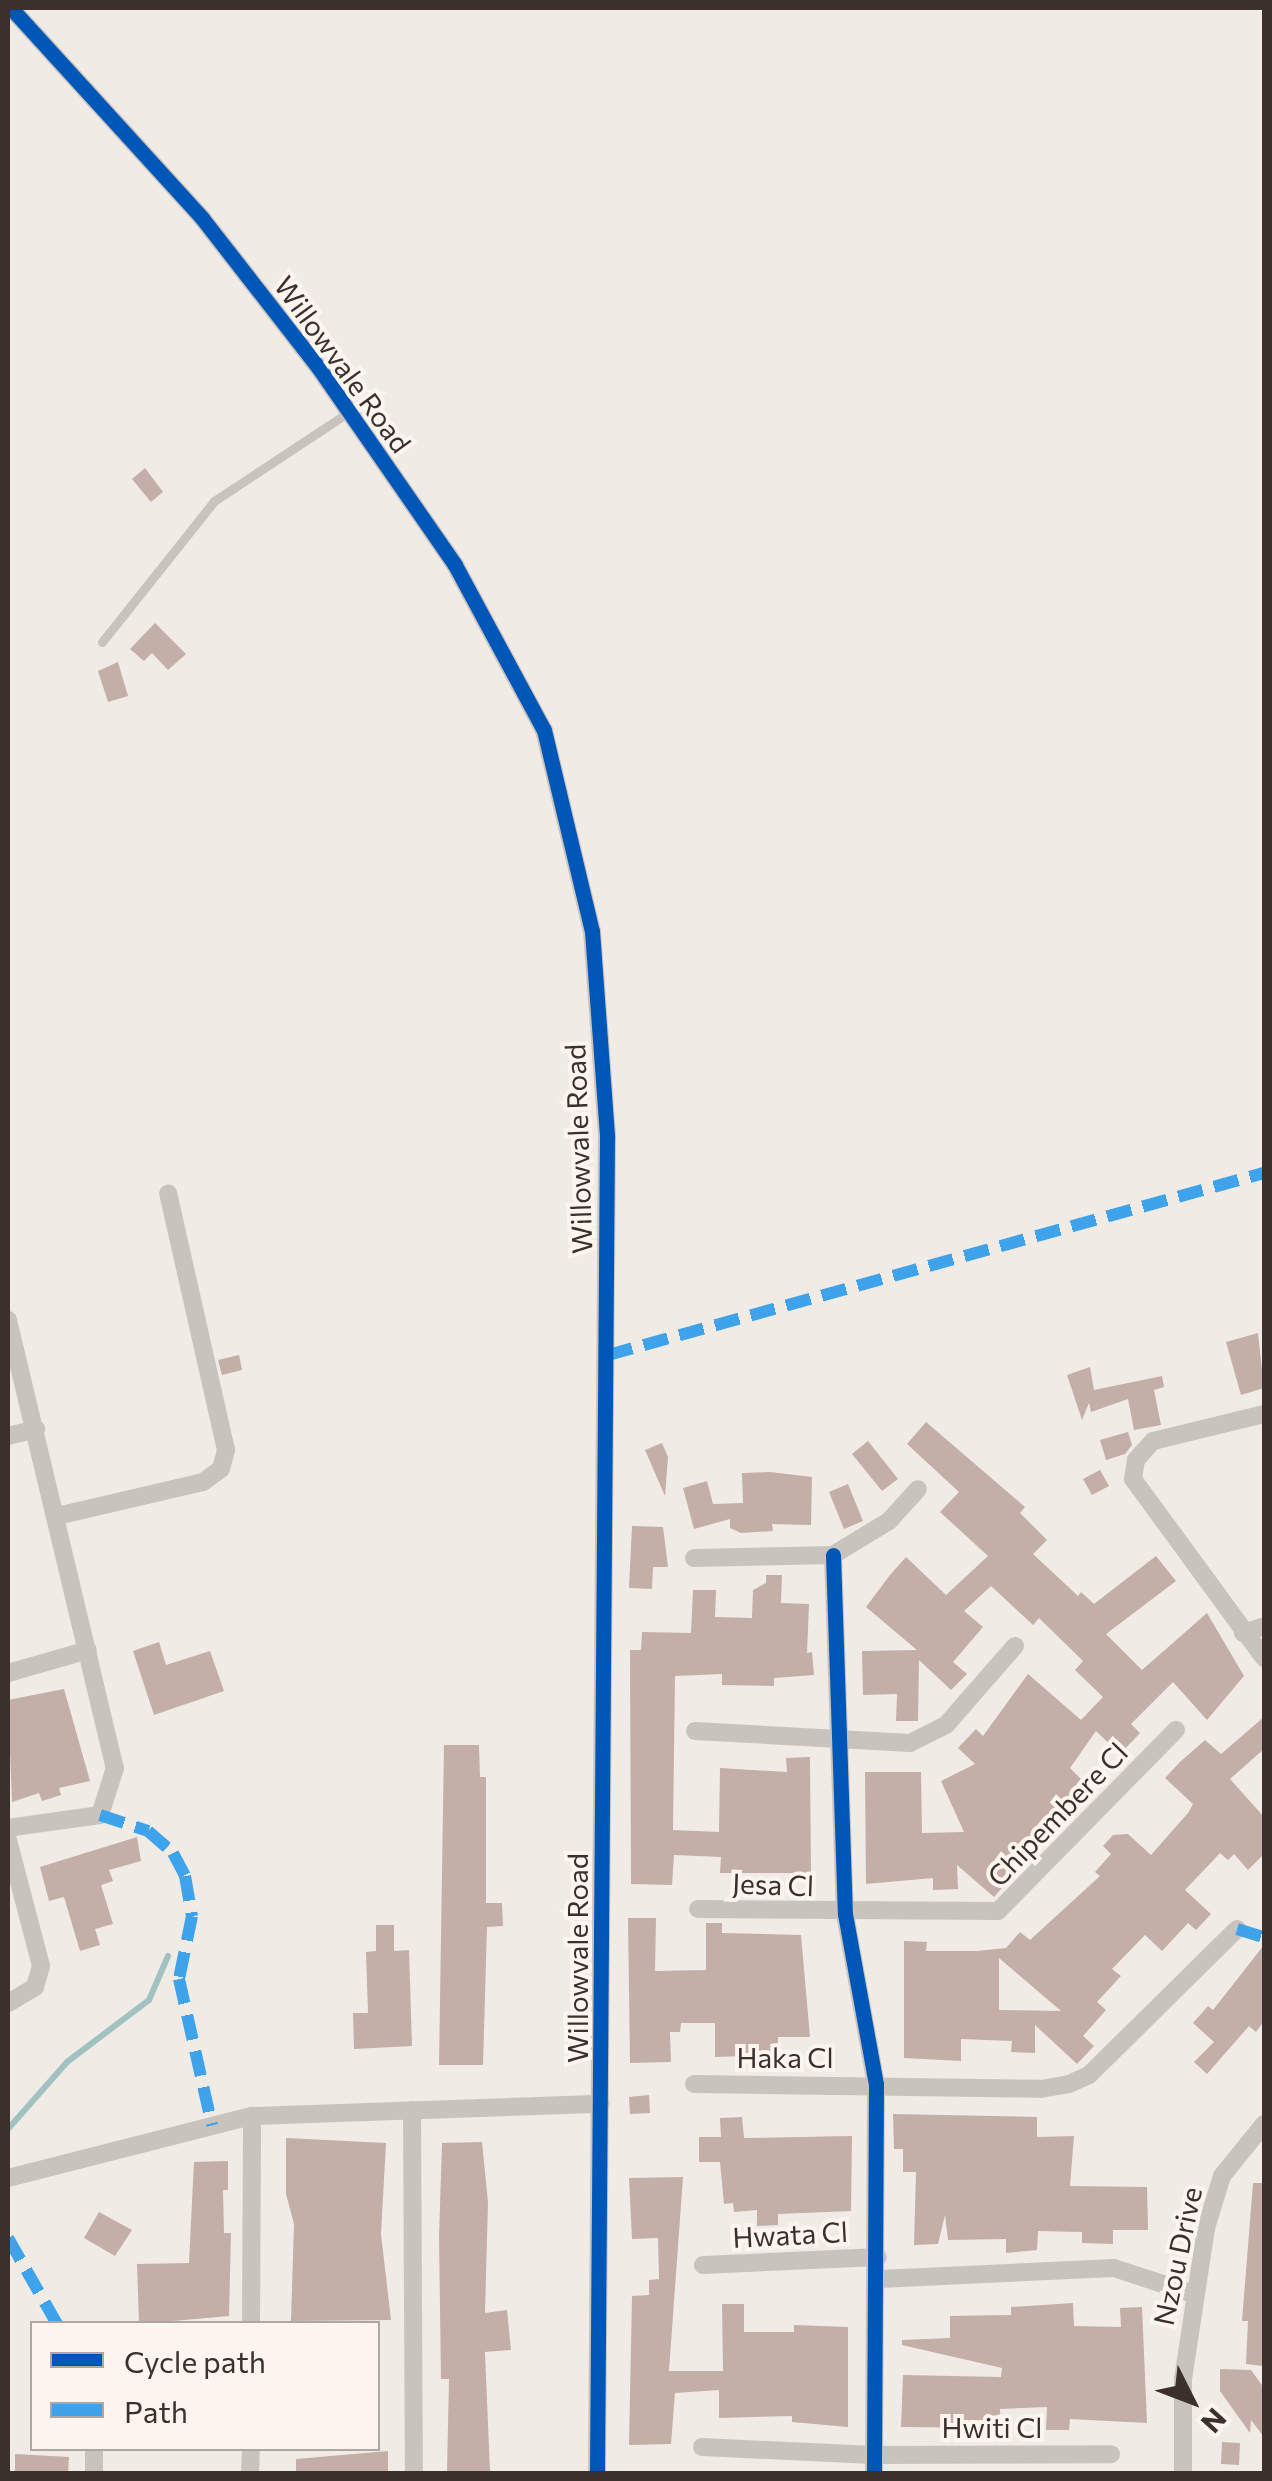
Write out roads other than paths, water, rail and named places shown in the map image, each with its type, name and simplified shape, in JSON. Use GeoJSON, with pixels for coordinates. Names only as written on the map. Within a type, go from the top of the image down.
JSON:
{"type":"FeatureCollection","features":[{"type":"Feature","properties":{"kind":"street","name":"Willowvale Road"},"geometry":{"type":"LineString","coordinates":[[10,8],[213,231],[349,412],[456,565],[544,730],[592,931],[607,1156],[598,2474]]}},
{"type":"Feature","properties":{"kind":"street"},"geometry":{"type":"LineString","coordinates":[[58,1516],[203,1482],[221,1469],[226,1450],[168,1194]]}},
{"type":"Feature","properties":{"kind":"street"},"geometry":{"type":"LineString","coordinates":[[8,1320],[58,1516],[115,1768],[108,1801],[100,1815],[8,1828]]}},
{"type":"Feature","properties":{"kind":"street"},"geometry":{"type":"LineString","coordinates":[[1264,1414],[1153,1441],[1136,1460],[1133,1479],[1264,1658]]}},
{"type":"Feature","properties":{"kind":"street"},"geometry":{"type":"LineString","coordinates":[[8,1436],[36,1429]]}},
{"type":"Feature","properties":{"kind":"street"},"geometry":{"type":"LineString","coordinates":[[694,1558],[833,1555],[890,1520],[918,1489]]}},
{"type":"Feature","properties":{"kind":"street"},"geometry":{"type":"LineString","coordinates":[[833,1555],[845,1914],[876,2084],[880,2279],[874,2464]]}},
{"type":"Feature","properties":{"kind":"street"},"geometry":{"type":"LineString","coordinates":[[1243,1633],[1264,1626]]}},
{"type":"Feature","properties":{"kind":"street"},"geometry":{"type":"LineString","coordinates":[[694,1731],[910,1743],[930,1735],[1015,1646]]}},
{"type":"Feature","properties":{"kind":"street"},"geometry":{"type":"LineString","coordinates":[[8,1672],[88,1650]]}},
{"type":"Feature","properties":{"kind":"street","name":"Chipembere Cl"},"geometry":{"type":"LineString","coordinates":[[845,1914],[998,1912],[1176,1730]]}},
{"type":"Feature","properties":{"kind":"street"},"geometry":{"type":"LineString","coordinates":[[8,1840],[41,1966],[35,1987],[8,2003]]}},
{"type":"Feature","properties":{"kind":"street","name":"Jesa Cl"},"geometry":{"type":"LineString","coordinates":[[698,1909],[845,1914]]}},
{"type":"Feature","properties":{"kind":"street","name":"Haka Cl"},"geometry":{"type":"LineString","coordinates":[[694,2084],[1041,2089],[1089,2075],[1237,1929]]}},
{"type":"Feature","properties":{"kind":"street"},"geometry":{"type":"LineString","coordinates":[[8,2178],[252,2116],[601,2104]]}},
{"type":"Feature","properties":{"kind":"street"},"geometry":{"type":"LineString","coordinates":[[412,2110],[414,2474]]}},
{"type":"Feature","properties":{"kind":"street"},"geometry":{"type":"LineString","coordinates":[[251,2321],[252,2116]]}},
{"type":"Feature","properties":{"kind":"street","name":"Nzou Drive"},"geometry":{"type":"LineString","coordinates":[[1183,2474],[1183,2379],[1192,2294],[1222,2176],[1264,2124]]}},
{"type":"Feature","properties":{"kind":"street","name":"Hwata Cl"},"geometry":{"type":"LineString","coordinates":[[704,2265],[878,2257]]}},
{"type":"Feature","properties":{"kind":"street"},"geometry":{"type":"LineString","coordinates":[[880,2279],[1114,2268],[1192,2294]]}},
{"type":"Feature","properties":{"kind":"street","name":"Hwiti Cl"},"geometry":{"type":"LineString","coordinates":[[702,2447],[874,2464],[1111,2454]]}},
{"type":"Feature","properties":{"kind":"lane"},"geometry":{"type":"LineString","coordinates":[[102,642],[214,502],[349,412]]}},
{"type":"Feature","properties":{"kind":"waterway"},"geometry":{"type":"LineString","coordinates":[[8,2129],[67,2062],[149,2000],[168,1956]]}}]}
